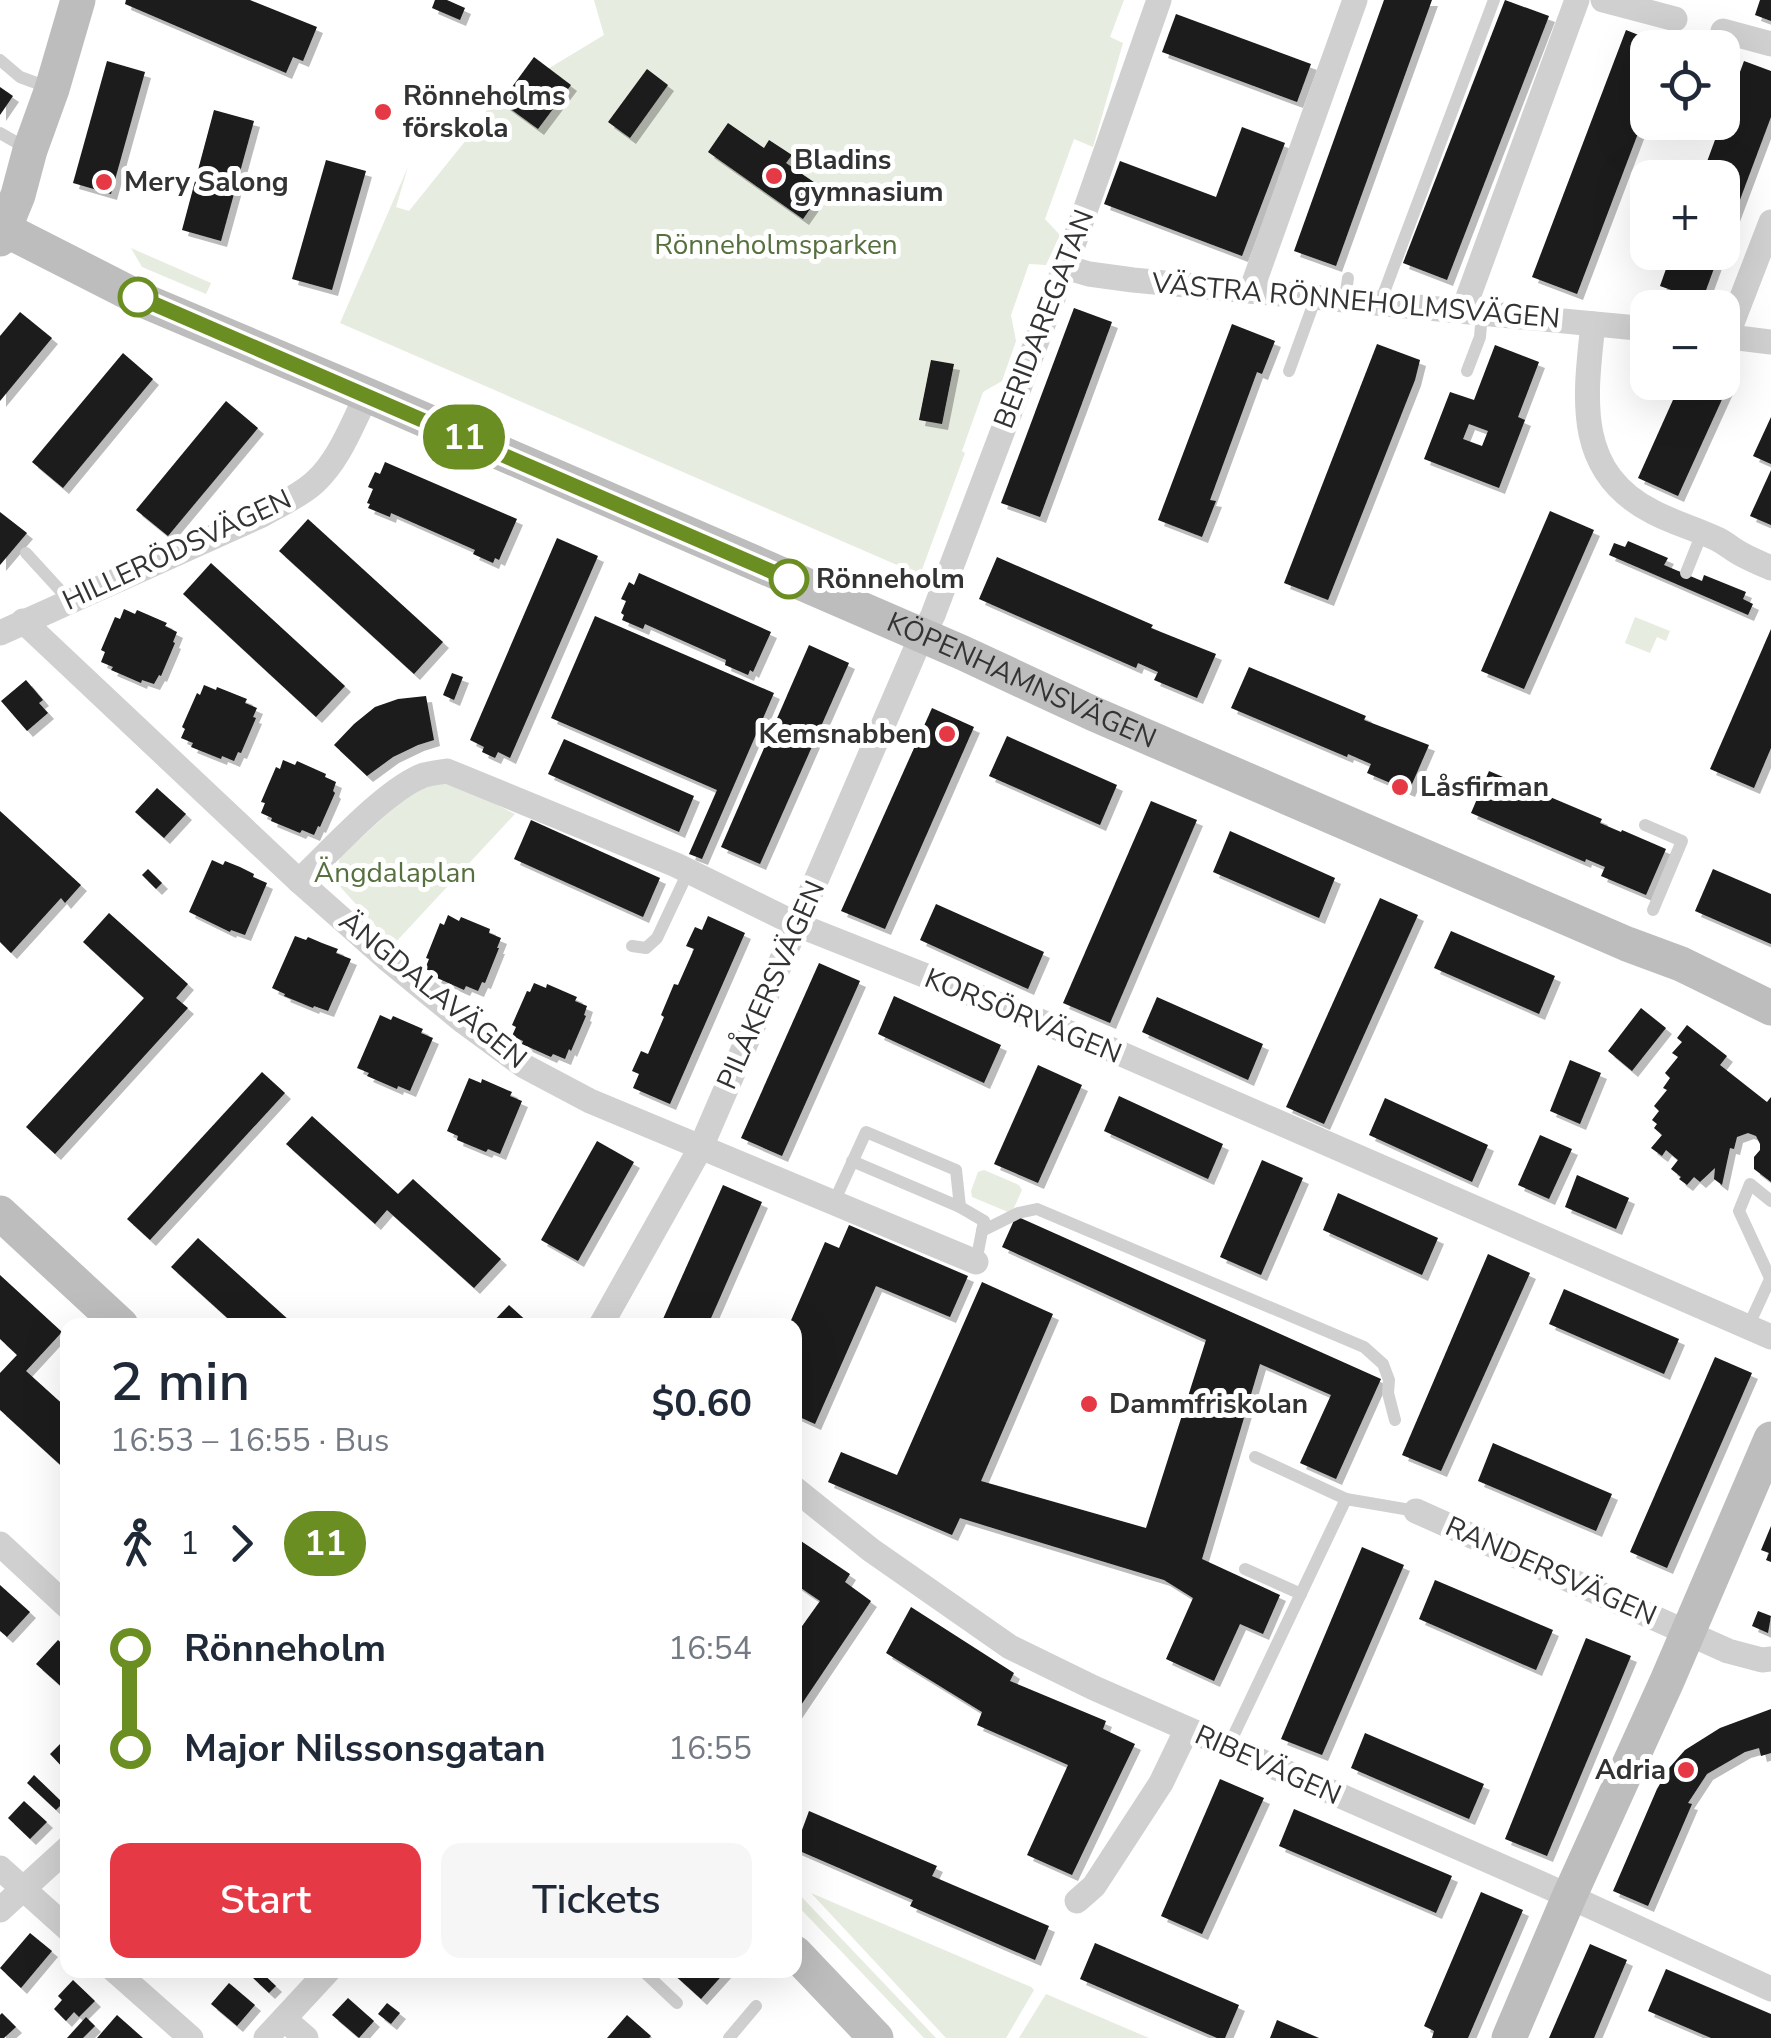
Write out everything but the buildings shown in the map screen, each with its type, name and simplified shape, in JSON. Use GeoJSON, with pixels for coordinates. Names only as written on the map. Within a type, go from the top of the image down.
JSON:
{"type":"FeatureCollection","features":[{"type":"Feature","properties":{"kind":"street"},"geometry":{"type":"LineString","coordinates":[[2,232],[18,195],[15,142],[52,89],[78,0]]}},
{"type":"Feature","properties":{"kind":"street","name":"BERIDAREGATAN"},"geometry":{"type":"LineString","coordinates":[[924,636],[1065,267],[1159,0]]}},
{"type":"Feature","properties":{"kind":"street"},"geometry":{"type":"LineString","coordinates":[[1252,291],[1356,0]]}},
{"type":"Feature","properties":{"kind":"street"},"geometry":{"type":"LineString","coordinates":[[1472,312],[1578,0]]}},
{"type":"Feature","properties":{"kind":"street"},"geometry":{"type":"LineString","coordinates":[[1602,0],[1675,19]]}},
{"type":"Feature","properties":{"kind":"street"},"geometry":{"type":"LineString","coordinates":[[1740,36],[1771,44]]}},
{"type":"Feature","properties":{"kind":"street"},"geometry":{"type":"LineString","coordinates":[[1740,299],[1771,222]]}},
{"type":"Feature","properties":{"kind":"street","name":"KÖPENHAMNSVÄGEN"},"geometry":{"type":"LineString","coordinates":[[2,232],[146,302],[367,394],[1209,764],[1680,964],[1771,1008]]}},
{"type":"Feature","properties":{"kind":"street","name":"VÄSTRA RÖNNEHOLMSVÄGEN"},"geometry":{"type":"LineString","coordinates":[[1065,267],[1104,276],[1316,297],[1347,289],[1380,303],[1630,327]]}},
{"type":"Feature","properties":{"kind":"street"},"geometry":{"type":"LineString","coordinates":[[1593,324],[1586,410],[1592,439],[1615,484],[1652,512],[1720,540],[1771,568]]}},
{"type":"Feature","properties":{"kind":"street"},"geometry":{"type":"LineString","coordinates":[[1740,338],[1771,342]]}},
{"type":"Feature","properties":{"kind":"street","name":"HILLERÖDSVÄGEN"},"geometry":{"type":"LineString","coordinates":[[12,627],[262,515],[296,496],[332,462],[367,394]]}},
{"type":"Feature","properties":{"kind":"street","name":"ÄNGDALAVÄGEN"},"geometry":{"type":"LineString","coordinates":[[12,627],[386,958],[524,1066],[590,1101],[976,1262]]}},
{"type":"Feature","properties":{"kind":"street","name":"PILÅKERSVÄGEN"},"geometry":{"type":"LineString","coordinates":[[607,1318],[700,1147],[924,636]]}},
{"type":"Feature","properties":{"kind":"street","name":"KORSÖRVÄGEN"},"geometry":{"type":"LineString","coordinates":[[299,881],[382,802],[410,782],[447,771],[689,870],[798,925],[1110,1050],[1760,1332]]}},
{"type":"Feature","properties":{"kind":"street"},"geometry":{"type":"LineString","coordinates":[[0,1213],[113,1318]]}},
{"type":"Feature","properties":{"kind":"street"},"geometry":{"type":"LineString","coordinates":[[1509,2038],[1771,1438]]}},
{"type":"Feature","properties":{"kind":"street","name":"RIBEVÄGEN"},"geometry":{"type":"LineString","coordinates":[[802,1494],[900,1571],[1010,1647],[1771,1989]]}},
{"type":"Feature","properties":{"kind":"street","name":"RANDERSVÄGEN"},"geometry":{"type":"LineString","coordinates":[[1416,1510],[1728,1651],[1771,1659]]}},
{"type":"Feature","properties":{"kind":"street"},"geometry":{"type":"LineString","coordinates":[[0,1544],[60,1599]]}},
{"type":"Feature","properties":{"kind":"street"},"geometry":{"type":"LineString","coordinates":[[1077,1902],[1094,1886],[1162,1783],[1187,1729]]}},
{"type":"Feature","properties":{"kind":"street"},"geometry":{"type":"LineString","coordinates":[[0,1910],[60,1855]]}},
{"type":"Feature","properties":{"kind":"street"},"geometry":{"type":"LineString","coordinates":[[0,1868],[60,1921]]}},
{"type":"Feature","properties":{"kind":"street"},"geometry":{"type":"LineString","coordinates":[[802,1960],[876,2038]]}},
{"type":"Feature","properties":{"kind":"street"},"geometry":{"type":"LineString","coordinates":[[123,1978],[190,2038]]}},
{"type":"Feature","properties":{"kind":"street"},"geometry":{"type":"LineString","coordinates":[[266,2038],[322,1978]]}},
{"type":"Feature","properties":{"kind":"street"},"geometry":{"type":"LineString","coordinates":[[284,2018],[306,2038]]}},
{"type":"Feature","properties":{"kind":"lane"},"geometry":{"type":"LineString","coordinates":[[1380,303],[1494,0]]}},
{"type":"Feature","properties":{"kind":"lane"},"geometry":{"type":"LineString","coordinates":[[0,60],[20,77],[52,89]]}},
{"type":"Feature","properties":{"kind":"lane"},"geometry":{"type":"LineString","coordinates":[[1289,371],[1316,297]]}},
{"type":"Feature","properties":{"kind":"lane"},"geometry":{"type":"LineString","coordinates":[[1467,371],[1480,337],[1472,312]]}},
{"type":"Feature","properties":{"kind":"lane"},"geometry":{"type":"LineString","coordinates":[[1686,572],[1702,533]]}},
{"type":"Feature","properties":{"kind":"lane"},"geometry":{"type":"LineString","coordinates":[[26,553],[70,600]]}},
{"type":"Feature","properties":{"kind":"lane"},"geometry":{"type":"LineString","coordinates":[[1645,825],[1682,840],[1654,910]]}},
{"type":"Feature","properties":{"kind":"lane"},"geometry":{"type":"LineString","coordinates":[[632,946],[646,948],[658,938],[689,870]]}},
{"type":"Feature","properties":{"kind":"lane"},"geometry":{"type":"LineString","coordinates":[[834,1202],[866,1132],[956,1170],[960,1208]]}},
{"type":"Feature","properties":{"kind":"lane"},"geometry":{"type":"LineString","coordinates":[[852,1161],[984,1221],[976,1262]]}},
{"type":"Feature","properties":{"kind":"lane"},"geometry":{"type":"LineString","coordinates":[[1760,1332],[1771,1278],[1739,1211],[1750,1184],[1771,1201]]}},
{"type":"Feature","properties":{"kind":"lane"},"geometry":{"type":"LineString","coordinates":[[982,1230],[1018,1213],[1037,1209],[1364,1347],[1382,1364],[1389,1380],[1394,1420]]}},
{"type":"Feature","properties":{"kind":"lane"},"geometry":{"type":"LineString","coordinates":[[1256,1457],[1346,1499],[1416,1510]]}},
{"type":"Feature","properties":{"kind":"lane"},"geometry":{"type":"LineString","coordinates":[[1228,1748],[1346,1499]]}},
{"type":"Feature","properties":{"kind":"lane"},"geometry":{"type":"LineString","coordinates":[[1246,1569],[1301,1594]]}},
{"type":"Feature","properties":{"kind":"lane"},"geometry":{"type":"LineString","coordinates":[[650,1978],[677,2003]]}},
{"type":"Feature","properties":{"kind":"lane"},"geometry":{"type":"LineString","coordinates":[[729,2038],[756,2006]]}},
{"type":"Feature","properties":{"kind":"green space","name":"Rönneholmsparken"},"geometry":{"type":"Polygon","coordinates":[[[594,0],[1124,0],[1110,37],[1123,43],[1093,147],[1074,139],[1045,219],[1060,235],[1046,265],[1029,264],[1011,315],[1016,341],[1002,381],[983,392],[920,575],[340,323],[408,167],[396,207],[409,211],[493,102],[604,35],[594,0]]]}},
{"type":"Feature","properties":{"kind":"green space"},"geometry":{"type":"Polygon","coordinates":[[[131,248],[211,283],[206,294],[142,267],[131,248]]]}},
{"type":"Feature","properties":{"kind":"green space"},"geometry":{"type":"Polygon","coordinates":[[[1635,617],[1670,631],[1666,641],[1657,637],[1650,653],[1625,643],[1635,617]]]}},
{"type":"Feature","properties":{"kind":"green space","name":"Ängdalaplan"},"geometry":{"type":"Polygon","coordinates":[[[453,782],[515,814],[393,945],[334,880],[340,857],[421,783],[453,782]]]}},
{"type":"Feature","properties":{"kind":"green space"},"geometry":{"type":"Polygon","coordinates":[[[984,1170],[1019,1185],[1022,1190],[1013,1210],[1008,1212],[972,1197],[978,1172],[984,1170]]]}},
{"type":"Feature","properties":{"kind":"green space"},"geometry":{"type":"Polygon","coordinates":[[[811,1893],[1034,1990],[1006,2038],[946,2038],[811,1893]]]}},
{"type":"Feature","properties":{"kind":"green space"},"geometry":{"type":"Polygon","coordinates":[[[802,1897],[936,2038],[924,2038],[802,1910],[802,1897]]]}},
{"type":"Feature","properties":{"kind":"green space"},"geometry":{"type":"Polygon","coordinates":[[[1046,1994],[1149,2038],[1019,2038],[1046,1994]]]}},
{"type":"Feature","properties":{"kind":"bus line","name":"11"},"geometry":{"type":"LineString","coordinates":[[138,297],[789,579]]}},
{"type":"Feature","properties":{"kind":"place","name":"Rönneholms förskola"},"geometry":{"type":"Point","coordinates":[383,112]}},
{"type":"Feature","properties":{"kind":"place","name":"Bladins gymnasium"},"geometry":{"type":"Point","coordinates":[774,176]}},
{"type":"Feature","properties":{"kind":"place","name":"Mery Salong"},"geometry":{"type":"Point","coordinates":[104,182]}},
{"type":"Feature","properties":{"kind":"place","name":"Rönneholm"},"geometry":{"type":"Point","coordinates":[789,579]}},
{"type":"Feature","properties":{"kind":"place","name":"Kemsnabben"},"geometry":{"type":"Point","coordinates":[947,734]}},
{"type":"Feature","properties":{"kind":"place","name":"Låsfirman"},"geometry":{"type":"Point","coordinates":[1400,787]}},
{"type":"Feature","properties":{"kind":"place","name":"Dammfriskolan"},"geometry":{"type":"Point","coordinates":[1089,1404]}},
{"type":"Feature","properties":{"kind":"place","name":"Adria"},"geometry":{"type":"Point","coordinates":[1686,1770]}}]}
